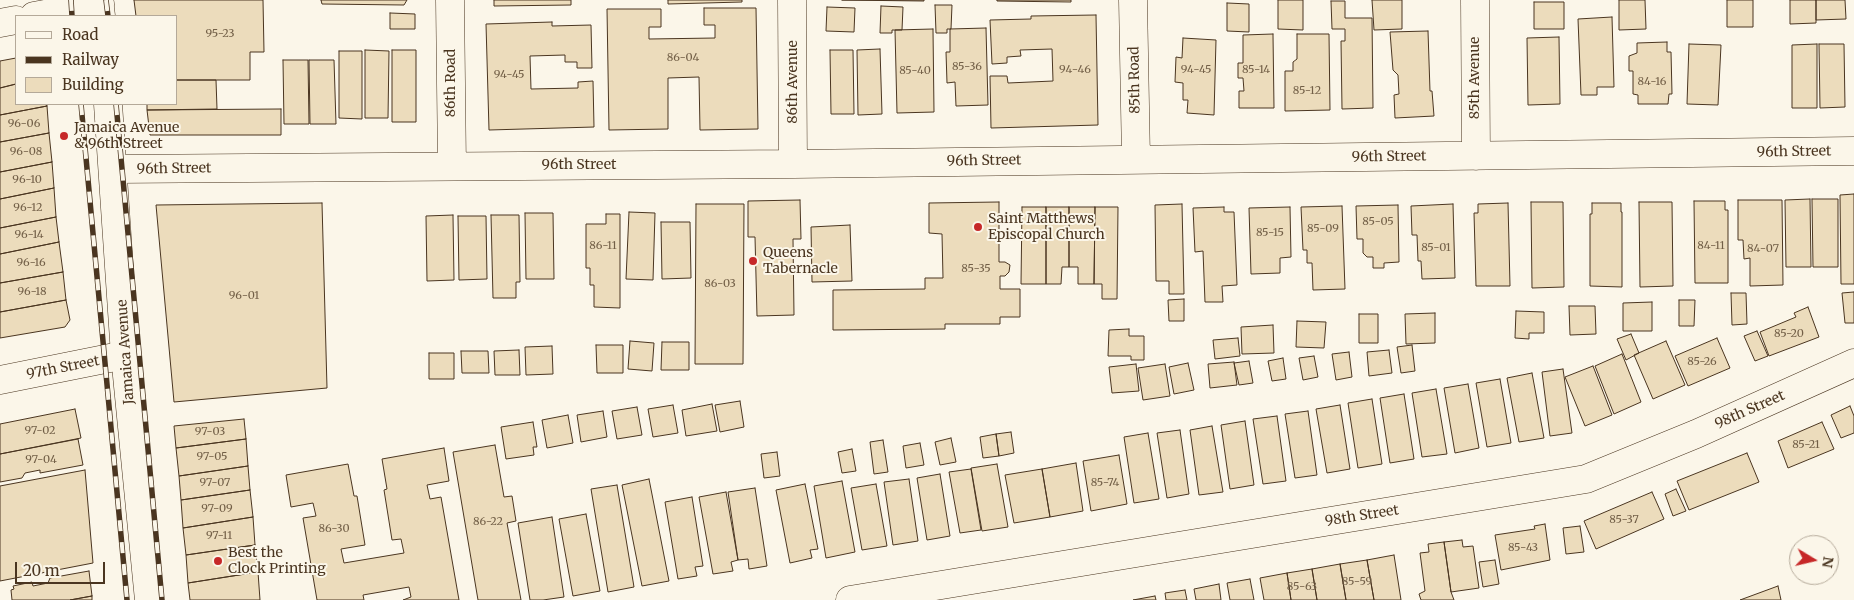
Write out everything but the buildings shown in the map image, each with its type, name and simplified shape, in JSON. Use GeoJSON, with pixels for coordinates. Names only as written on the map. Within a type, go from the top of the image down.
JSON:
{"type":"FeatureCollection","features":[{"type":"Feature","properties":{"kind":"street","name":"86th Road"},"geometry":{"type":"LineString","coordinates":[[450,0],[452,166]]}},
{"type":"Feature","properties":{"kind":"street","name":"86th Avenue"},"geometry":{"type":"LineString","coordinates":[[792,0],[793,164]]}},
{"type":"Feature","properties":{"kind":"street","name":"85th Road"},"geometry":{"type":"LineString","coordinates":[[1133,0],[1136,159]]}},
{"type":"Feature","properties":{"kind":"street","name":"85th Avenue"},"geometry":{"type":"LineString","coordinates":[[1474,0],[1476,156]]}},
{"type":"Feature","properties":{"kind":"street"},"geometry":{"type":"LineString","coordinates":[[41,15],[100,7]]}},
{"type":"Feature","properties":{"kind":"street"},"geometry":{"type":"LineString","coordinates":[[0,23],[15,20]]}},
{"type":"Feature","properties":{"kind":"street","name":"Jamaica Avenue"},"geometry":{"type":"LineString","coordinates":[[108,105],[126,355],[149,600]]}},
{"type":"Feature","properties":{"kind":"street","name":"96th Street"},"geometry":{"type":"LineString","coordinates":[[114,169],[793,164],[1854,151]]}},
{"type":"Feature","properties":{"kind":"street","name":"97th Street"},"geometry":{"type":"LineString","coordinates":[[0,380],[126,355]]}},
{"type":"Feature","properties":{"kind":"street","name":"98th Street"},"geometry":{"type":"LineString","coordinates":[[850,600],[1586,480],[1696,434],[1854,363]]}},
{"type":"Feature","properties":{"kind":"railway"},"geometry":{"type":"LineString","coordinates":[[71,0],[72,15]]}},
{"type":"Feature","properties":{"kind":"railway"},"geometry":{"type":"LineString","coordinates":[[106,0],[108,15]]}},
{"type":"Feature","properties":{"kind":"railway"},"geometry":{"type":"LineString","coordinates":[[81,105],[127,600]]}},
{"type":"Feature","properties":{"kind":"railway"},"geometry":{"type":"LineString","coordinates":[[116,105],[162,600]]}},
{"type":"Feature","properties":{"kind":"place","name":"Jamaica Avenue & 96th Street"},"geometry":{"type":"Point","coordinates":[64,136]}},
{"type":"Feature","properties":{"kind":"place","name":"Saint Matthews Episcopal Church"},"geometry":{"type":"Point","coordinates":[978,227]}},
{"type":"Feature","properties":{"kind":"place","name":"Queens Tabernacle"},"geometry":{"type":"Point","coordinates":[753,261]}},
{"type":"Feature","properties":{"kind":"place","name":"Best the Clock Printing"},"geometry":{"type":"Point","coordinates":[218,561]}}]}
